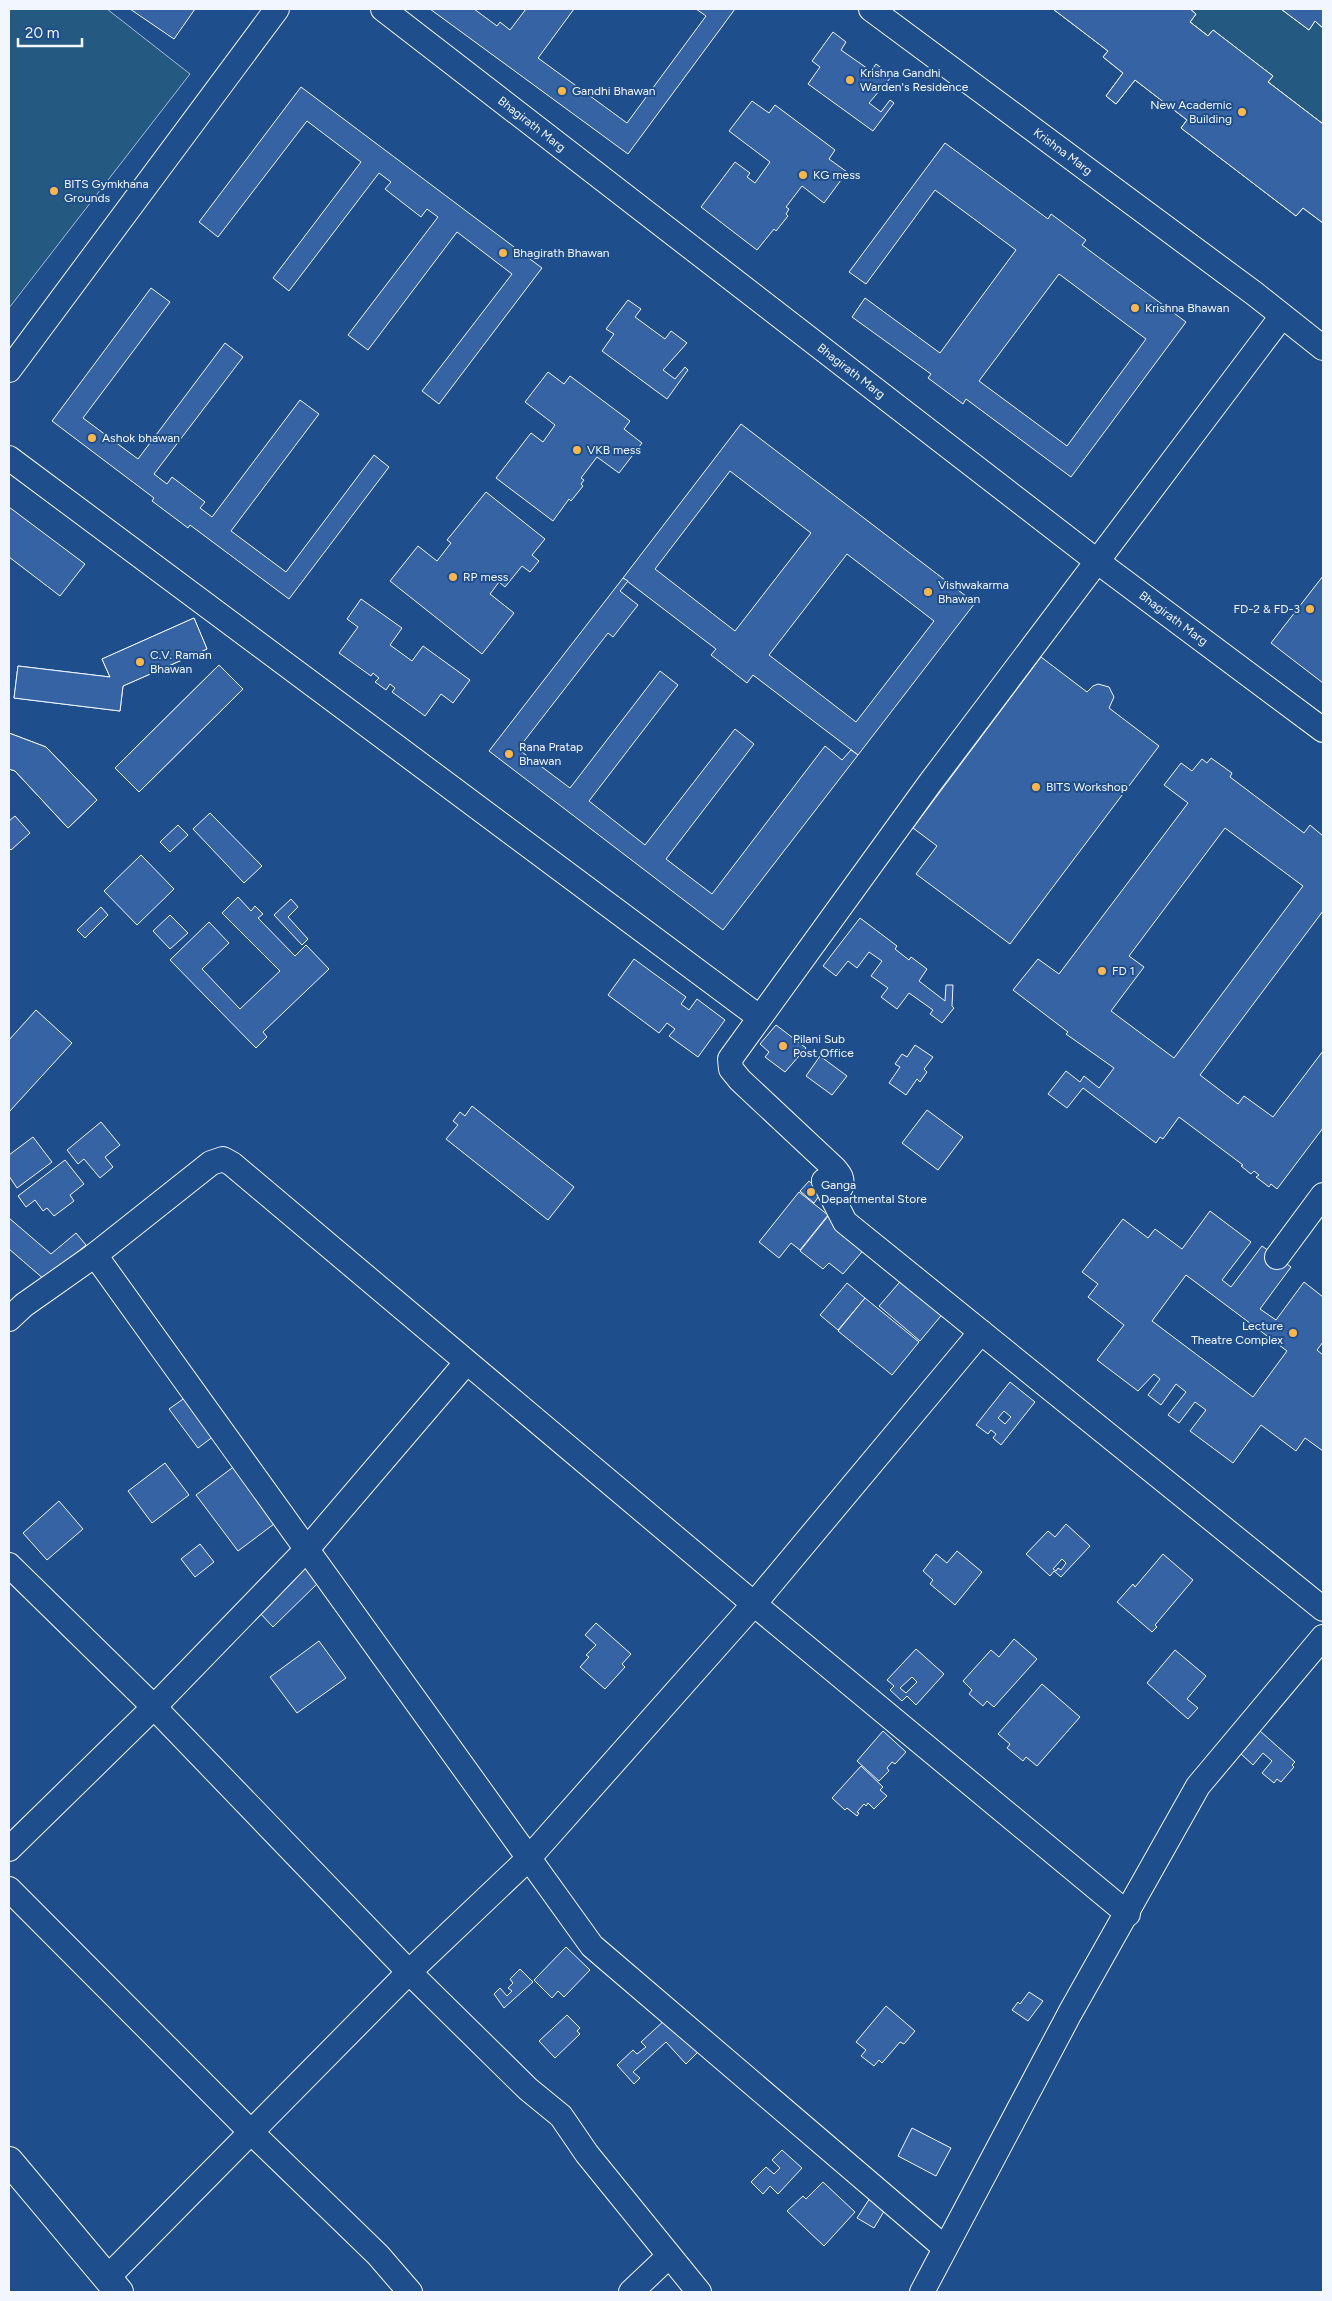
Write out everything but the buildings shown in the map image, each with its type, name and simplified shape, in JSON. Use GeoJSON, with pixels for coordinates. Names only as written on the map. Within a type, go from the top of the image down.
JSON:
{"type":"FeatureCollection","features":[{"type":"Feature","properties":{"kind":"main road"},"geometry":{"type":"LineString","coordinates":[[9,2161],[113,2285]]}},
{"type":"Feature","properties":{"kind":"street"},"geometry":{"type":"LineString","coordinates":[[9,370],[277,9]]}},
{"type":"Feature","properties":{"kind":"street","name":"Bhagirath Marg"},"geometry":{"type":"LineString","coordinates":[[383,9],[1098,562],[1323,730]]}},
{"type":"Feature","properties":{"kind":"street","name":"Krishna Marg"},"geometry":{"type":"LineString","coordinates":[[871,9],[1255,294],[1323,348]]}},
{"type":"Feature","properties":{"kind":"street"},"geometry":{"type":"LineString","coordinates":[[1282,316],[930,782],[730,1059],[731,1069],[842,1177],[841,1187],[824,1181],[845,1222],[1323,1609]]}},
{"type":"Feature","properties":{"kind":"street"},"geometry":{"type":"LineString","coordinates":[[9,458],[760,1017]]}},
{"type":"Feature","properties":{"kind":"street"},"geometry":{"type":"LineString","coordinates":[[14,1306],[95,1255],[211,1163],[223,1160],[240,1170],[754,1604],[1128,1914]]}},
{"type":"Feature","properties":{"kind":"street"},"geometry":{"type":"LineString","coordinates":[[1277,1257],[1323,1195]]}},
{"type":"Feature","properties":{"kind":"street"},"geometry":{"type":"LineString","coordinates":[[95,1255],[308,1548],[528,1859],[592,1946],[945,2248]]}},
{"type":"Feature","properties":{"kind":"street"},"geometry":{"type":"LineString","coordinates":[[113,2285],[251,2132],[409,1972],[528,1859],[754,1604],[981,1332]]}},
{"type":"Feature","properties":{"kind":"street"},"geometry":{"type":"LineString","coordinates":[[9,1849],[154,1707],[308,1548],[466,1362]]}},
{"type":"Feature","properties":{"kind":"street"},"geometry":{"type":"LineString","coordinates":[[9,1565],[154,1707],[409,1972],[528,2089],[561,2116],[587,2154],[699,2292]]}},
{"type":"Feature","properties":{"kind":"street"},"geometry":{"type":"LineString","coordinates":[[922,2292],[1070,2013],[1128,1914],[1198,1786],[1323,1637]]}},
{"type":"Feature","properties":{"kind":"street"},"geometry":{"type":"LineString","coordinates":[[9,1889],[251,2132],[378,2255],[410,2292]]}},
{"type":"Feature","properties":{"kind":"street"},"geometry":{"type":"LineString","coordinates":[[631,2292],[669,2256]]}},
{"type":"Feature","properties":{"kind":"shaded area","name":"BITS Gymkhana Grounds"},"geometry":{"type":"Polygon","coordinates":[[[9,9],[107,9],[190,74],[9,308],[9,9]]]}},
{"type":"Feature","properties":{"kind":"shaded area"},"geometry":{"type":"Polygon","coordinates":[[[1190,9],[1281,9],[1308,29],[1315,21],[1323,28],[1323,124],[1190,22],[1196,14],[1190,9]]]}},
{"type":"Feature","properties":{"kind":"place","name":"Krishna Gandhi Warden's Residence"},"geometry":{"type":"Point","coordinates":[850,80]}},
{"type":"Feature","properties":{"kind":"place","name":"Gandhi Bhawan"},"geometry":{"type":"Point","coordinates":[562,91]}},
{"type":"Feature","properties":{"kind":"place","name":"New Academic Building"},"geometry":{"type":"Point","coordinates":[1242,112]}},
{"type":"Feature","properties":{"kind":"place","name":"KG mess"},"geometry":{"type":"Point","coordinates":[803,175]}},
{"type":"Feature","properties":{"kind":"place","name":"BITS Gymkhana Grounds"},"geometry":{"type":"Point","coordinates":[54,191]}},
{"type":"Feature","properties":{"kind":"place","name":"Bhagirath Bhawan"},"geometry":{"type":"Point","coordinates":[503,253]}},
{"type":"Feature","properties":{"kind":"place","name":"Krishna Bhawan"},"geometry":{"type":"Point","coordinates":[1135,308]}},
{"type":"Feature","properties":{"kind":"place","name":"Ashok bhawan"},"geometry":{"type":"Point","coordinates":[92,438]}},
{"type":"Feature","properties":{"kind":"place","name":"VKB mess"},"geometry":{"type":"Point","coordinates":[577,450]}},
{"type":"Feature","properties":{"kind":"place","name":"RP mess"},"geometry":{"type":"Point","coordinates":[453,577]}},
{"type":"Feature","properties":{"kind":"place","name":"Vishwakarma Bhawan"},"geometry":{"type":"Point","coordinates":[928,592]}},
{"type":"Feature","properties":{"kind":"place","name":"FD-2 & FD-3"},"geometry":{"type":"Point","coordinates":[1310,609]}},
{"type":"Feature","properties":{"kind":"place","name":"C.V. Raman Bhawan"},"geometry":{"type":"Point","coordinates":[140,662]}},
{"type":"Feature","properties":{"kind":"place","name":"Rana Pratap Bhawan"},"geometry":{"type":"Point","coordinates":[509,754]}},
{"type":"Feature","properties":{"kind":"place","name":"BITS Workshop"},"geometry":{"type":"Point","coordinates":[1036,787]}},
{"type":"Feature","properties":{"kind":"place","name":"FD 1"},"geometry":{"type":"Point","coordinates":[1102,971]}},
{"type":"Feature","properties":{"kind":"place","name":"Pilani Sub Post Office"},"geometry":{"type":"Point","coordinates":[783,1046]}},
{"type":"Feature","properties":{"kind":"place","name":"Ganga Departmental Store"},"geometry":{"type":"Point","coordinates":[811,1192]}},
{"type":"Feature","properties":{"kind":"place","name":"Lecture Theatre Complex"},"geometry":{"type":"Point","coordinates":[1293,1333]}}]}
